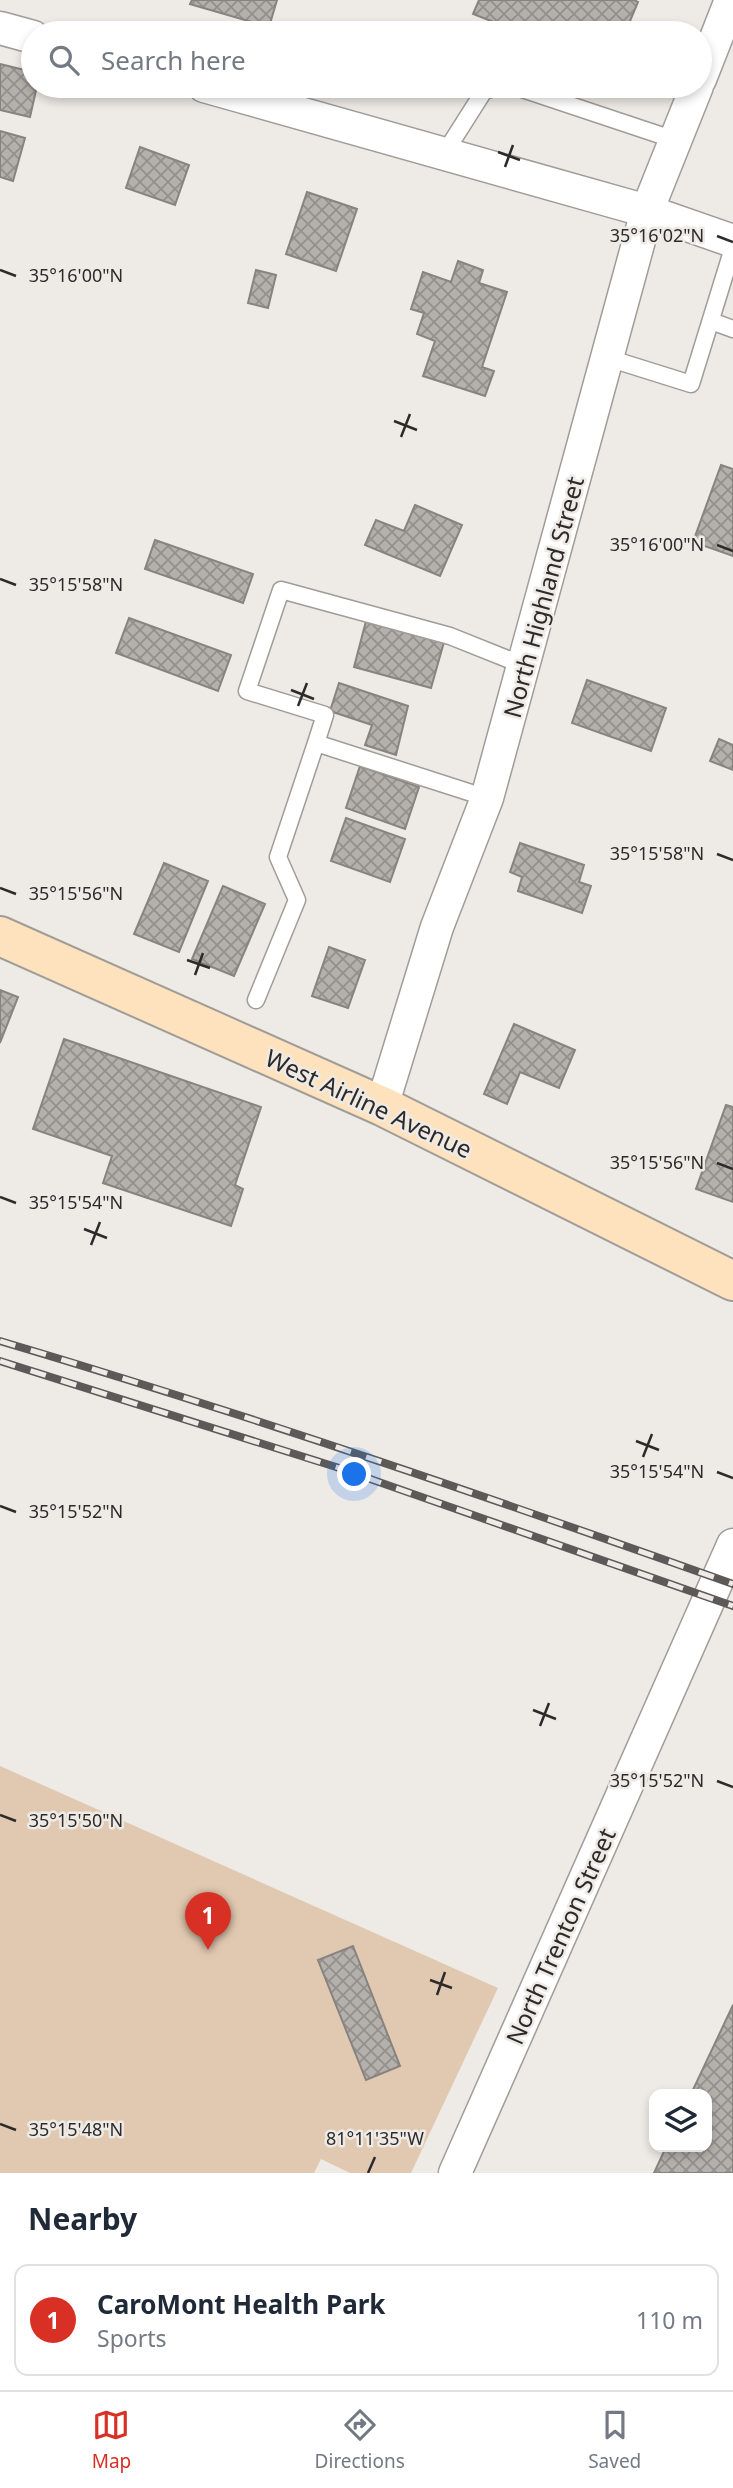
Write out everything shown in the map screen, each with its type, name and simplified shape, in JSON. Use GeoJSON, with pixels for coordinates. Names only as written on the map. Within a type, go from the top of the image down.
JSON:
{"type":"FeatureCollection","features":[{"type":"Feature","properties":{"kind":"main road","name":"West Airline Avenue"},"geometry":{"type":"LineString","coordinates":[[0,936],[382,1106],[733,1281]]}},
{"type":"Feature","properties":{"kind":"street"},"geometry":{"type":"LineString","coordinates":[[712,51],[730,8]]}},
{"type":"Feature","properties":{"kind":"street"},"geometry":{"type":"LineString","coordinates":[[0,28],[21,34]]}},
{"type":"Feature","properties":{"kind":"street"},"geometry":{"type":"LineString","coordinates":[[247,98],[647,211],[733,241]]}},
{"type":"Feature","properties":{"kind":"street","name":"North Highland Street"},"geometry":{"type":"LineString","coordinates":[[382,1106],[437,927],[487,798],[647,211],[692,98]]}},
{"type":"Feature","properties":{"kind":"street","name":"North Trenton Street"},"geometry":{"type":"LineString","coordinates":[[455,2173],[733,1545]]}},
{"type":"Feature","properties":{"kind":"lane"},"geometry":{"type":"LineString","coordinates":[[444,153],[479,98]]}},
{"type":"Feature","properties":{"kind":"lane"},"geometry":{"type":"LineString","coordinates":[[549,98],[675,140]]}},
{"type":"Feature","properties":{"kind":"lane"},"geometry":{"type":"LineString","coordinates":[[608,358],[691,384],[733,248]]}},
{"type":"Feature","properties":{"kind":"lane"},"geometry":{"type":"LineString","coordinates":[[710,321],[733,329]]}},
{"type":"Feature","properties":{"kind":"lane"},"geometry":{"type":"LineString","coordinates":[[256,1000],[297,900],[278,857],[325,715],[247,691],[281,590],[450,636],[525,666]]}},
{"type":"Feature","properties":{"kind":"lane"},"geometry":{"type":"LineString","coordinates":[[316,743],[487,798]]}},
{"type":"Feature","properties":{"kind":"shaded area"},"geometry":{"type":"Polygon","coordinates":[[[0,1766],[498,1988],[411,2173],[350,2173],[321,2159],[314,2173],[0,2173],[0,1766]]]}},
{"type":"Feature","properties":{"kind":"building"},"geometry":{"type":"Polygon","coordinates":[[[192,0],[277,0],[271,21],[248,21],[190,4],[192,0]]]}},
{"type":"Feature","properties":{"kind":"building"},"geometry":{"type":"Polygon","coordinates":[[[479,0],[638,2],[630,21],[491,21],[473,14],[479,0]]]}},
{"type":"Feature","properties":{"kind":"building"},"geometry":{"type":"Polygon","coordinates":[[[0,64],[21,69],[21,98],[34,98],[30,117],[0,110],[0,64]]]}},
{"type":"Feature","properties":{"kind":"building"},"geometry":{"type":"Polygon","coordinates":[[[0,131],[25,138],[13,181],[0,177],[0,131]]]}},
{"type":"Feature","properties":{"kind":"building"},"geometry":{"type":"Polygon","coordinates":[[[140,147],[189,165],[175,205],[126,188],[140,147]]]}},
{"type":"Feature","properties":{"kind":"building"},"geometry":{"type":"Polygon","coordinates":[[[307,192],[357,209],[336,271],[286,254],[307,192]]]}},
{"type":"Feature","properties":{"kind":"building"},"geometry":{"type":"Polygon","coordinates":[[[458,261],[483,270],[479,283],[507,292],[482,367],[494,371],[485,396],[423,376],[435,341],[417,334],[424,313],[411,309],[423,272],[451,282],[458,261]]]}},
{"type":"Feature","properties":{"kind":"building"},"geometry":{"type":"Polygon","coordinates":[[[256,270],[276,275],[268,308],[248,303],[256,270]]]}},
{"type":"Feature","properties":{"kind":"building"},"geometry":{"type":"Polygon","coordinates":[[[721,465],[733,469],[733,556],[693,542],[721,465]]]}},
{"type":"Feature","properties":{"kind":"building"},"geometry":{"type":"Polygon","coordinates":[[[415,505],[462,525],[440,576],[365,545],[376,520],[404,531],[415,505]]]}},
{"type":"Feature","properties":{"kind":"building"},"geometry":{"type":"Polygon","coordinates":[[[155,540],[253,574],[243,603],[145,569],[155,540]]]}},
{"type":"Feature","properties":{"kind":"building"},"geometry":{"type":"Polygon","coordinates":[[[129,618],[231,655],[218,691],[116,653],[129,618]]]}},
{"type":"Feature","properties":{"kind":"building"},"geometry":{"type":"Polygon","coordinates":[[[366,621],[444,642],[431,688],[354,667],[366,621]]]}},
{"type":"Feature","properties":{"kind":"building"},"geometry":{"type":"Polygon","coordinates":[[[587,680],[666,708],[651,751],[572,723],[587,680]]]}},
{"type":"Feature","properties":{"kind":"building"},"geometry":{"type":"Polygon","coordinates":[[[339,683],[408,706],[396,755],[365,745],[372,725],[330,711],[339,683]]]}},
{"type":"Feature","properties":{"kind":"building"},"geometry":{"type":"Polygon","coordinates":[[[719,739],[733,745],[733,770],[710,761],[719,739]]]}},
{"type":"Feature","properties":{"kind":"building"},"geometry":{"type":"Polygon","coordinates":[[[360,766],[419,787],[405,829],[346,808],[360,766]]]}},
{"type":"Feature","properties":{"kind":"building"},"geometry":{"type":"Polygon","coordinates":[[[346,818],[405,839],[390,882],[331,861],[346,818]]]}},
{"type":"Feature","properties":{"kind":"building"},"geometry":{"type":"Polygon","coordinates":[[[520,843],[584,865],[579,882],[591,886],[582,913],[518,891],[522,877],[510,872],[520,843]]]}},
{"type":"Feature","properties":{"kind":"building"},"geometry":{"type":"Polygon","coordinates":[[[164,863],[208,881],[179,952],[134,934],[164,863]]]}},
{"type":"Feature","properties":{"kind":"building"},"geometry":{"type":"Polygon","coordinates":[[[223,886],[265,904],[234,976],[192,959],[223,886]]]}},
{"type":"Feature","properties":{"kind":"building"},"geometry":{"type":"Polygon","coordinates":[[[329,947],[365,960],[348,1008],[312,996],[329,947]]]}},
{"type":"Feature","properties":{"kind":"building"},"geometry":{"type":"Polygon","coordinates":[[[0,990],[18,997],[0,1043],[0,990]]]}},
{"type":"Feature","properties":{"kind":"building"},"geometry":{"type":"Polygon","coordinates":[[[514,1024],[575,1050],[559,1088],[520,1072],[507,1104],[484,1094],[514,1024]]]}},
{"type":"Feature","properties":{"kind":"building"},"geometry":{"type":"Polygon","coordinates":[[[64,1039],[261,1107],[235,1185],[243,1189],[231,1226],[103,1183],[112,1156],[33,1129],[64,1039]]]}},
{"type":"Feature","properties":{"kind":"building"},"geometry":{"type":"Polygon","coordinates":[[[726,1105],[733,1107],[733,1202],[696,1189],[726,1105]]]}},
{"type":"Feature","properties":{"kind":"building"},"geometry":{"type":"Polygon","coordinates":[[[353,1946],[400,2066],[366,2080],[318,1960],[353,1946]]]}},
{"type":"Feature","properties":{"kind":"building"},"geometry":{"type":"Polygon","coordinates":[[[733,2005],[733,2173],[654,2173],[664,2152],[712,2152],[712,2089],[693,2089],[733,2005]]]}},
{"type":"Feature","properties":{"kind":"railway"},"geometry":{"type":"LineString","coordinates":[[0,1341],[368,1458],[733,1584]]}},
{"type":"Feature","properties":{"kind":"railway"},"geometry":{"type":"LineString","coordinates":[[0,1361],[336,1467],[733,1606]]}},
{"type":"Feature","properties":{"kind":"place","name":"CaroMont Health Park"},"geometry":{"type":"Point","coordinates":[208,1950]}}]}
